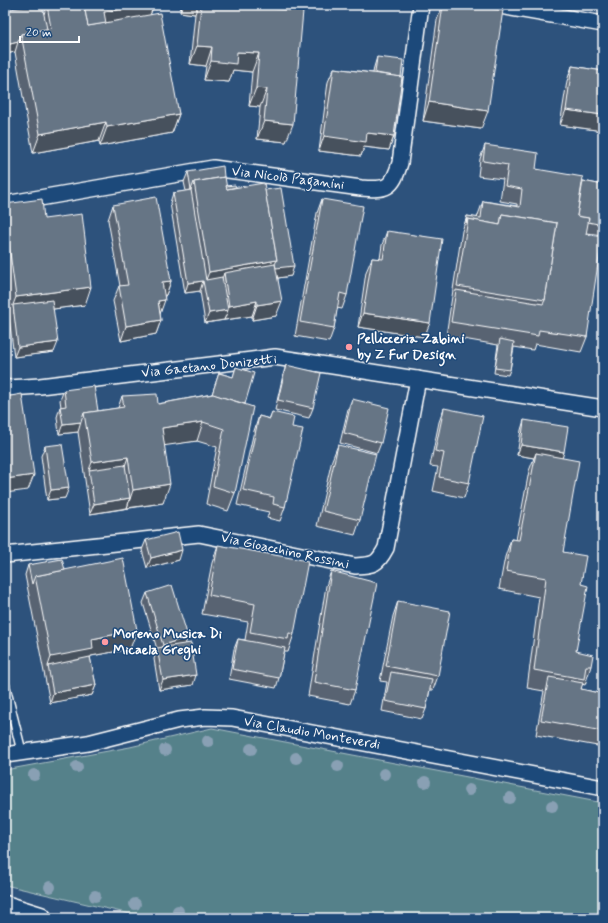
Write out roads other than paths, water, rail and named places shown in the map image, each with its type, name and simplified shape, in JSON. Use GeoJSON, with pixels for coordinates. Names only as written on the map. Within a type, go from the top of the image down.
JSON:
{"type":"FeatureCollection","features":[{"type":"Feature","properties":{"kind":"street","name":"Via Nicolò Paganini"},"geometry":{"type":"LineString","coordinates":[[5,204],[213,168],[361,188],[377,189],[388,186],[396,178],[400,163],[421,5]]}},
{"type":"Feature","properties":{"kind":"street"},"geometry":{"type":"LineString","coordinates":[[494,5],[603,24]]}},
{"type":"Feature","properties":{"kind":"street","name":"Via Gaetano Donizetti"},"geometry":{"type":"LineString","coordinates":[[5,387],[40,386],[275,357],[603,408]]}},
{"type":"Feature","properties":{"kind":"street","name":"Via Gioacchino Rossini"},"geometry":{"type":"LineString","coordinates":[[5,555],[199,534],[355,566],[369,565],[380,560],[386,548],[418,379]]}},
{"type":"Feature","properties":{"kind":"street","name":"Via Claudio Monteverdi"},"geometry":{"type":"LineString","coordinates":[[5,755],[88,743],[179,720],[205,717],[232,718],[603,788]]}},
{"type":"Feature","properties":{"kind":"street"},"geometry":{"type":"LineString","coordinates":[[5,907],[40,918]]}},
{"type":"Feature","properties":{"kind":"lane"},"geometry":{"type":"LineString","coordinates":[[5,685],[22,753]]}},
{"type":"Feature","properties":{"kind":"place","name":"Pellicceria Zabini by Z Fur Design"},"geometry":{"type":"Point","coordinates":[349,347]}},
{"type":"Feature","properties":{"kind":"place","name":"Moreno Musica Di Micaela Greghi"},"geometry":{"type":"Point","coordinates":[105,642]}}]}
